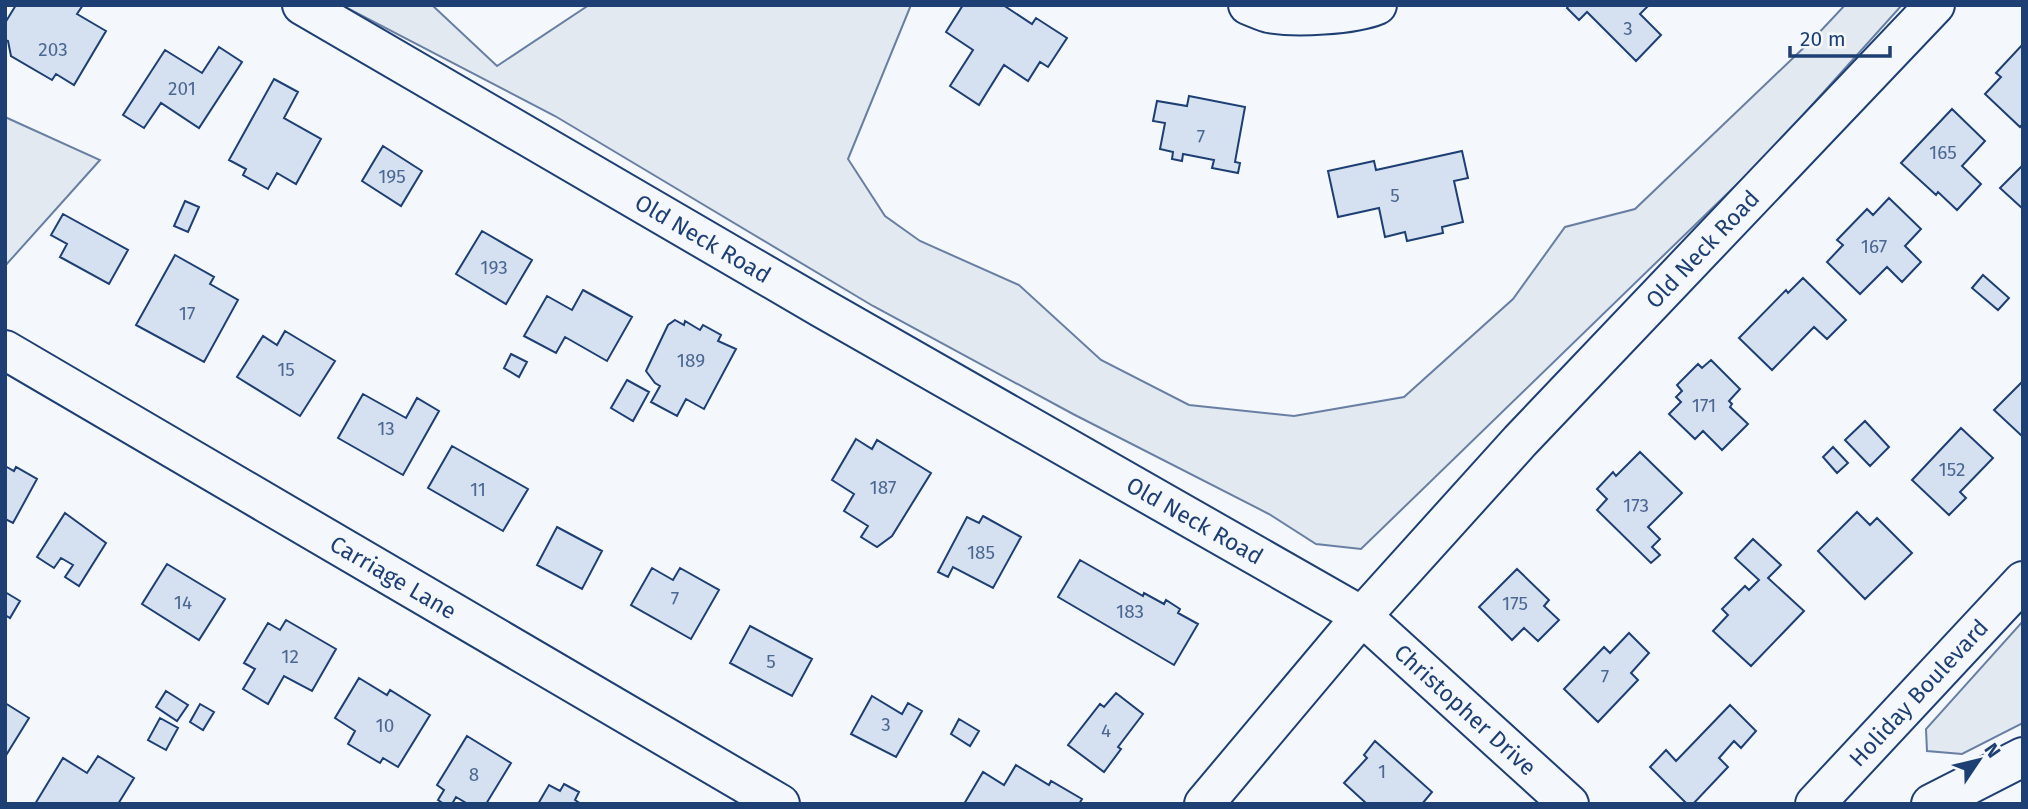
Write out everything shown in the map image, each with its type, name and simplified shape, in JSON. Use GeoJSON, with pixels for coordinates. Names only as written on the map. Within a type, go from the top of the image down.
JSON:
{"type":"FeatureCollection","features":[{"type":"Feature","properties":{"kind":"street","name":"Old Neck Road"},"geometry":{"type":"LineString","coordinates":[[302,5],[822,308],[1363,616],[1520,441],[1935,5]]}},
{"type":"Feature","properties":{"kind":"street"},"geometry":{"type":"LineString","coordinates":[[1248,5],[1270,13],[1318,14],[1365,10],[1377,5]]}},
{"type":"Feature","properties":{"kind":"street","name":"Carriage Lane"},"geometry":{"type":"LineString","coordinates":[[5,350],[780,804]]}},
{"type":"Feature","properties":{"kind":"street","name":"Holiday Boulevard"},"geometry":{"type":"LineString","coordinates":[[1815,804],[2023,581]]}},
{"type":"Feature","properties":{"kind":"street"},"geometry":{"type":"LineString","coordinates":[[1204,804],[1363,616]]}},
{"type":"Feature","properties":{"kind":"street","name":"Christopher Drive"},"geometry":{"type":"LineString","coordinates":[[1363,616],[1569,804]]}},
{"type":"Feature","properties":{"kind":"street"},"geometry":{"type":"LineString","coordinates":[[1931,804],[2023,757]]}},
{"type":"Feature","properties":{"kind":"shaded area"},"geometry":{"type":"Polygon","coordinates":[[[347,5],[432,5],[497,66],[589,5],[911,5],[848,159],[885,216],[920,241],[1019,285],[1101,360],[1189,405],[1294,416],[1404,397],[1513,299],[1565,227],[1635,209],[1845,5],[1902,5],[1766,156],[1361,549],[1316,544],[1269,514],[1073,414],[873,306],[555,116],[347,8],[347,5]]]}},
{"type":"Feature","properties":{"kind":"shaded area"},"geometry":{"type":"Polygon","coordinates":[[[5,117],[100,160],[5,266],[5,117]]]}},
{"type":"Feature","properties":{"kind":"shaded area"},"geometry":{"type":"Polygon","coordinates":[[[2023,621],[2023,723],[1962,754],[1927,751],[1926,729],[2023,621]]]}},
{"type":"Feature","properties":{"kind":"building"},"geometry":{"type":"Polygon","coordinates":[[[16,5],[83,5],[77,14],[106,31],[74,85],[56,74],[52,80],[11,56],[8,41],[5,40],[5,23],[16,5]]]}},
{"type":"Feature","properties":{"kind":"building"},"geometry":{"type":"Polygon","coordinates":[[[963,5],[1003,5],[1032,24],[1036,18],[1067,38],[1048,67],[1040,62],[1028,81],[1004,65],[979,105],[950,86],[973,50],[946,32],[963,5]]]}},
{"type":"Feature","properties":{"kind":"building"},"geometry":{"type":"Polygon","coordinates":[[[1569,5],[1649,5],[1640,14],[1661,35],[1636,61],[1587,12],[1579,20],[1567,8],[1569,5]]]}},
{"type":"Feature","properties":{"kind":"building"},"geometry":{"type":"Polygon","coordinates":[[[2023,44],[2023,124],[2020,127],[1985,94],[2001,77],[1996,73],[2023,44]]]}},
{"type":"Feature","properties":{"kind":"building"},"geometry":{"type":"Polygon","coordinates":[[[219,47],[242,62],[199,128],[161,103],[144,128],[123,115],[165,50],[202,73],[219,47]]]}},
{"type":"Feature","properties":{"kind":"building"},"geometry":{"type":"Polygon","coordinates":[[[274,79],[298,92],[284,118],[321,139],[296,184],[277,173],[268,189],[243,175],[246,169],[229,160],[274,79]]]}},
{"type":"Feature","properties":{"kind":"building"},"geometry":{"type":"Polygon","coordinates":[[[1189,96],[1245,107],[1235,162],[1240,163],[1238,173],[1212,168],[1214,160],[1183,154],[1182,161],[1172,159],[1173,152],[1160,149],[1165,123],[1153,121],[1157,101],[1187,106],[1189,96]]]}},
{"type":"Feature","properties":{"kind":"building"},"geometry":{"type":"Polygon","coordinates":[[[1952,109],[1985,141],[1962,166],[1981,184],[1957,210],[1901,163],[1952,109]]]}},
{"type":"Feature","properties":{"kind":"building"},"geometry":{"type":"Polygon","coordinates":[[[383,146],[422,171],[401,206],[362,181],[383,146]]]}},
{"type":"Feature","properties":{"kind":"building"},"geometry":{"type":"Polygon","coordinates":[[[1462,151],[1468,178],[1454,181],[1463,222],[1442,227],[1443,233],[1407,241],[1405,232],[1385,237],[1379,208],[1338,217],[1328,171],[1374,161],[1376,170],[1462,151]]]}},
{"type":"Feature","properties":{"kind":"building"},"geometry":{"type":"Polygon","coordinates":[[[2023,165],[2023,209],[2000,188],[2023,165]]]}},
{"type":"Feature","properties":{"kind":"building"},"geometry":{"type":"Polygon","coordinates":[[[1889,198],[1921,229],[1905,246],[1921,262],[1902,282],[1887,267],[1860,294],[1827,262],[1843,245],[1837,240],[1867,209],[1873,215],[1889,198]]]}},
{"type":"Feature","properties":{"kind":"building"},"geometry":{"type":"Polygon","coordinates":[[[185,201],[199,207],[188,232],[174,226],[185,201]]]}},
{"type":"Feature","properties":{"kind":"building"},"geometry":{"type":"Polygon","coordinates":[[[63,214],[128,250],[109,284],[60,257],[67,244],[51,235],[63,214]]]}},
{"type":"Feature","properties":{"kind":"building"},"geometry":{"type":"Polygon","coordinates":[[[482,231],[532,260],[506,304],[456,274],[482,231]]]}},
{"type":"Feature","properties":{"kind":"building"},"geometry":{"type":"Polygon","coordinates":[[[175,255],[214,277],[210,284],[238,300],[204,362],[136,325],[175,255]]]}},
{"type":"Feature","properties":{"kind":"building"},"geometry":{"type":"Polygon","coordinates":[[[1983,275],[2009,298],[1998,310],[1972,288],[1983,275]]]}},
{"type":"Feature","properties":{"kind":"building"},"geometry":{"type":"Polygon","coordinates":[[[1803,278],[1846,320],[1827,339],[1814,327],[1772,370],[1739,338],[1786,290],[1788,293],[1803,278]]]}},
{"type":"Feature","properties":{"kind":"building"},"geometry":{"type":"Polygon","coordinates":[[[583,290],[632,317],[607,361],[565,337],[556,353],[524,336],[547,296],[572,310],[583,290]]]}},
{"type":"Feature","properties":{"kind":"building"},"geometry":{"type":"Polygon","coordinates":[[[675,320],[684,325],[685,321],[700,330],[703,325],[721,335],[718,341],[736,349],[704,409],[686,399],[677,416],[651,402],[660,386],[646,371],[668,325],[675,320]]]}},
{"type":"Feature","properties":{"kind":"building"},"geometry":{"type":"Polygon","coordinates":[[[285,331],[335,361],[300,416],[237,377],[263,336],[277,345],[285,331]]]}},
{"type":"Feature","properties":{"kind":"building"},"geometry":{"type":"Polygon","coordinates":[[[511,354],[527,362],[519,377],[504,368],[511,354]]]}},
{"type":"Feature","properties":{"kind":"building"},"geometry":{"type":"Polygon","coordinates":[[[1711,360],[1740,389],[1729,401],[1732,404],[1730,407],[1748,424],[1722,450],[1703,431],[1695,439],[1669,414],[1681,402],[1676,397],[1682,391],[1677,385],[1698,364],[1702,368],[1711,360]]]}},
{"type":"Feature","properties":{"kind":"building"},"geometry":{"type":"Polygon","coordinates":[[[627,380],[649,392],[633,421],[611,408],[627,380]]]}},
{"type":"Feature","properties":{"kind":"building"},"geometry":{"type":"Polygon","coordinates":[[[2023,381],[2023,437],[1994,410],[2023,381]]]}},
{"type":"Feature","properties":{"kind":"building"},"geometry":{"type":"Polygon","coordinates":[[[363,394],[406,418],[417,398],[439,411],[403,475],[338,438],[363,394]]]}},
{"type":"Feature","properties":{"kind":"building"},"geometry":{"type":"Polygon","coordinates":[[[1865,421],[1889,447],[1870,466],[1845,440],[1865,421]]]}},
{"type":"Feature","properties":{"kind":"building"},"geometry":{"type":"Polygon","coordinates":[[[1961,428],[1993,458],[1960,492],[1966,498],[1949,515],[1912,480],[1961,428]]]}},
{"type":"Feature","properties":{"kind":"building"},"geometry":{"type":"Polygon","coordinates":[[[856,439],[872,449],[877,440],[931,473],[892,536],[877,547],[861,537],[868,526],[844,511],[854,494],[832,480],[856,439]]]}},
{"type":"Feature","properties":{"kind":"building"},"geometry":{"type":"Polygon","coordinates":[[[452,446],[528,489],[503,531],[428,488],[452,446]]]}},
{"type":"Feature","properties":{"kind":"building"},"geometry":{"type":"Polygon","coordinates":[[[1833,447],[1848,463],[1837,473],[1823,457],[1833,447]]]}},
{"type":"Feature","properties":{"kind":"building"},"geometry":{"type":"Polygon","coordinates":[[[1640,452],[1682,493],[1648,527],[1660,539],[1652,547],[1660,555],[1651,563],[1597,510],[1607,499],[1597,489],[1613,472],[1616,476],[1640,452]]]}},
{"type":"Feature","properties":{"kind":"building"},"geometry":{"type":"Polygon","coordinates":[[[5,466],[14,471],[16,467],[37,479],[13,523],[5,519],[5,466]]]}},
{"type":"Feature","properties":{"kind":"building"},"geometry":{"type":"Polygon","coordinates":[[[1857,512],[1870,525],[1877,518],[1912,553],[1865,599],[1818,551],[1857,512]]]}},
{"type":"Feature","properties":{"kind":"building"},"geometry":{"type":"Polygon","coordinates":[[[65,513],[106,543],[79,586],[65,577],[73,565],[61,558],[54,568],[37,557],[65,513]]]}},
{"type":"Feature","properties":{"kind":"building"},"geometry":{"type":"Polygon","coordinates":[[[983,516],[1021,537],[993,588],[953,567],[948,577],[938,572],[967,517],[979,523],[983,516]]]}},
{"type":"Feature","properties":{"kind":"building"},"geometry":{"type":"Polygon","coordinates":[[[557,527],[602,551],[582,589],[537,565],[557,527]]]}},
{"type":"Feature","properties":{"kind":"building"},"geometry":{"type":"Polygon","coordinates":[[[1753,539],[1781,565],[1768,578],[1804,611],[1751,666],[1713,631],[1728,615],[1722,609],[1745,586],[1749,590],[1759,580],[1735,558],[1753,539]]]}},
{"type":"Feature","properties":{"kind":"building"},"geometry":{"type":"Polygon","coordinates":[[[1080,560],[1143,596],[1144,593],[1164,604],[1166,600],[1180,609],[1178,613],[1198,624],[1174,665],[1058,597],[1080,560]]]}},
{"type":"Feature","properties":{"kind":"building"},"geometry":{"type":"Polygon","coordinates":[[[167,564],[225,599],[199,640],[142,604],[167,564]]]}},
{"type":"Feature","properties":{"kind":"building"},"geometry":{"type":"Polygon","coordinates":[[[652,568],[673,580],[680,568],[719,590],[691,639],[631,605],[652,568]]]}},
{"type":"Feature","properties":{"kind":"building"},"geometry":{"type":"Polygon","coordinates":[[[1517,569],[1549,600],[1544,606],[1559,620],[1538,641],[1524,628],[1512,640],[1479,607],[1517,569]]]}},
{"type":"Feature","properties":{"kind":"building"},"geometry":{"type":"Polygon","coordinates":[[[5,592],[20,601],[10,618],[5,615],[5,592]]]}},
{"type":"Feature","properties":{"kind":"building"},"geometry":{"type":"Polygon","coordinates":[[[286,620],[336,649],[312,691],[284,676],[268,704],[243,689],[255,669],[244,663],[268,623],[280,630],[286,620]]]}},
{"type":"Feature","properties":{"kind":"building"},"geometry":{"type":"Polygon","coordinates":[[[750,626],[812,659],[792,696],[730,663],[750,626]]]}},
{"type":"Feature","properties":{"kind":"building"},"geometry":{"type":"Polygon","coordinates":[[[1629,633],[1649,653],[1631,673],[1638,680],[1598,722],[1564,689],[1604,647],[1610,653],[1629,633]]]}},
{"type":"Feature","properties":{"kind":"building"},"geometry":{"type":"Polygon","coordinates":[[[359,678],[387,695],[390,690],[430,715],[398,767],[383,758],[380,763],[348,744],[355,731],[335,718],[359,678]]]}},
{"type":"Feature","properties":{"kind":"building"},"geometry":{"type":"Polygon","coordinates":[[[166,691],[188,705],[177,721],[156,707],[166,691]]]}},
{"type":"Feature","properties":{"kind":"building"},"geometry":{"type":"Polygon","coordinates":[[[1116,693],[1143,714],[1118,747],[1121,749],[1104,772],[1068,745],[1100,704],[1104,707],[1116,693]]]}},
{"type":"Feature","properties":{"kind":"building"},"geometry":{"type":"Polygon","coordinates":[[[872,696],[902,714],[908,703],[922,711],[896,757],[851,734],[872,696]]]}},
{"type":"Feature","properties":{"kind":"building"},"geometry":{"type":"Polygon","coordinates":[[[5,703],[29,718],[5,757],[5,703]]]}},
{"type":"Feature","properties":{"kind":"building"},"geometry":{"type":"Polygon","coordinates":[[[200,704],[214,712],[203,730],[190,722],[200,704]]]}},
{"type":"Feature","properties":{"kind":"building"},"geometry":{"type":"Polygon","coordinates":[[[1730,705],[1756,731],[1741,748],[1734,741],[1719,758],[1728,767],[1693,804],[1687,804],[1650,767],[1666,750],[1676,761],[1730,705]]]}},
{"type":"Feature","properties":{"kind":"building"},"geometry":{"type":"Polygon","coordinates":[[[160,718],[178,728],[166,750],[148,740],[160,718]]]}},
{"type":"Feature","properties":{"kind":"building"},"geometry":{"type":"Polygon","coordinates":[[[959,719],[979,731],[970,746],[951,734],[959,719]]]}},
{"type":"Feature","properties":{"kind":"building"},"geometry":{"type":"Polygon","coordinates":[[[467,736],[511,763],[486,804],[468,804],[456,797],[452,804],[444,804],[438,800],[444,790],[437,785],[467,736]]]}},
{"type":"Feature","properties":{"kind":"building"},"geometry":{"type":"Polygon","coordinates":[[[1375,741],[1432,792],[1422,804],[1367,804],[1344,783],[1367,758],[1364,755],[1375,741]]]}},
{"type":"Feature","properties":{"kind":"building"},"geometry":{"type":"Polygon","coordinates":[[[98,756],[134,778],[118,804],[35,804],[63,758],[87,773],[98,756]]]}},
{"type":"Feature","properties":{"kind":"building"},"geometry":{"type":"Polygon","coordinates":[[[1016,765],[1049,785],[1051,781],[1082,799],[1079,804],[964,804],[983,772],[1004,785],[1016,765]]]}},
{"type":"Feature","properties":{"kind":"building"},"geometry":{"type":"Polygon","coordinates":[[[564,784],[579,792],[575,800],[581,804],[538,804],[549,785],[560,791],[564,784]]]}}]}
